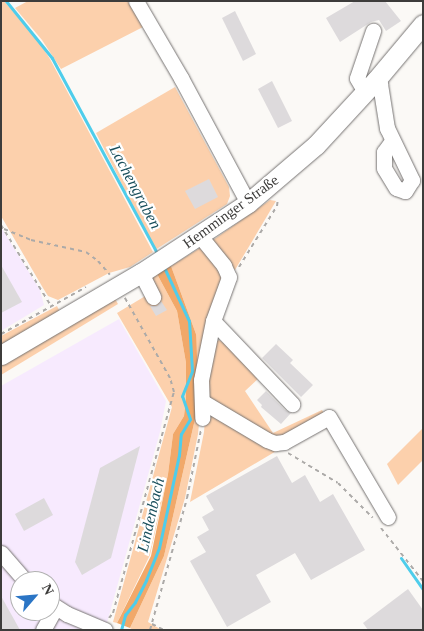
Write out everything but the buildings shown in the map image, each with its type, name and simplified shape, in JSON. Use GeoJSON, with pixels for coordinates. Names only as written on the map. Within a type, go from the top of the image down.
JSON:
{"type":"FeatureCollection","features":[{"type":"Feature","properties":{"kind":"main road","name":"Hemminger Straße"},"geometry":{"type":"LineString","coordinates":[[1,355],[112,280],[145,271],[248,203],[302,158],[370,86],[423,24]]}},
{"type":"Feature","properties":{"kind":"street"},"geometry":{"type":"LineString","coordinates":[[136,1],[181,78],[248,203]]}},
{"type":"Feature","properties":{"kind":"street"},"geometry":{"type":"LineString","coordinates":[[372,31],[357,78],[370,86],[380,84],[386,128],[392,141]]}},
{"type":"Feature","properties":{"kind":"street"},"geometry":{"type":"LineString","coordinates":[[200,236],[224,266],[229,277],[214,321],[201,380],[202,418]]}},
{"type":"Feature","properties":{"kind":"street"},"geometry":{"type":"LineString","coordinates":[[145,271],[153,297]]}},
{"type":"Feature","properties":{"kind":"street"},"geometry":{"type":"LineString","coordinates":[[214,321],[292,404]]}},
{"type":"Feature","properties":{"kind":"street"},"geometry":{"type":"LineString","coordinates":[[203,402],[267,440],[284,442],[334,414],[380,521]]}},
{"type":"Feature","properties":{"kind":"street"},"geometry":{"type":"LineString","coordinates":[[1,553],[16,571]]}},
{"type":"Feature","properties":{"kind":"street"},"geometry":{"type":"LineString","coordinates":[[60,608],[105,630]]}},
{"type":"Feature","properties":{"kind":"path"},"geometry":{"type":"LineString","coordinates":[[229,277],[235,272],[277,206],[279,200],[275,193]]}},
{"type":"Feature","properties":{"kind":"path"},"geometry":{"type":"LineString","coordinates":[[1,225],[51,306]]}},
{"type":"Feature","properties":{"kind":"path"},"geometry":{"type":"LineString","coordinates":[[4,229],[30,240],[86,252],[98,260],[112,280],[170,378],[174,392],[113,613],[105,630]]}},
{"type":"Feature","properties":{"kind":"path"},"geometry":{"type":"LineString","coordinates":[[1,334],[93,284]]}},
{"type":"Feature","properties":{"kind":"path"},"geometry":{"type":"LineString","coordinates":[[150,630],[187,498],[202,418]]}},
{"type":"Feature","properties":{"kind":"path"},"geometry":{"type":"LineString","coordinates":[[267,440],[332,478],[350,493],[380,521],[423,581]]}},
{"type":"Feature","properties":{"kind":"path"},"geometry":{"type":"LineString","coordinates":[[152,624],[164,630]]}},
{"type":"Feature","properties":{"kind":"shaded area"},"geometry":{"type":"Polygon","coordinates":[[[1,1],[4,1],[39,42],[50,59],[153,252],[130,267],[109,273],[58,300],[48,296],[1,216],[1,1]]]}},
{"type":"Feature","properties":{"kind":"shaded area"},"geometry":{"type":"Polygon","coordinates":[[[28,1],[128,1],[143,27],[61,69],[42,40],[15,8],[28,1]]]}},
{"type":"Feature","properties":{"kind":"shaded area"},"geometry":{"type":"Polygon","coordinates":[[[175,87],[229,187],[230,196],[227,204],[155,250],[96,133],[175,87]]]}},
{"type":"Feature","properties":{"kind":"shaded area"},"geometry":{"type":"Polygon","coordinates":[[[270,200],[276,201],[235,270],[221,257],[214,247],[213,240],[270,200]]]}},
{"type":"Feature","properties":{"kind":"shaded area"},"geometry":{"type":"Polygon","coordinates":[[[1,227],[40,290],[44,305],[1,331],[1,227]]]}},
{"type":"Feature","properties":{"kind":"shaded area"},"geometry":{"type":"Polygon","coordinates":[[[200,248],[221,269],[224,279],[201,404],[198,434],[185,498],[148,622],[162,630],[133,630],[130,628],[164,556],[195,419],[196,334],[171,266],[200,248]]]}},
{"type":"Feature","properties":{"kind":"shaded area"},"geometry":{"type":"Polygon","coordinates":[[[171,266],[196,334],[198,380],[195,419],[164,556],[130,628],[117,623],[151,556],[168,474],[173,434],[184,416],[186,363],[177,311],[157,274],[171,266]]]}},
{"type":"Feature","properties":{"kind":"shaded area"},"geometry":{"type":"Polygon","coordinates":[[[157,274],[177,311],[186,363],[184,416],[173,434],[168,474],[150,555],[117,623],[113,622],[172,407],[117,313],[152,292],[150,278],[157,274]]]}},
{"type":"Feature","properties":{"kind":"shaded area"},"geometry":{"type":"Polygon","coordinates":[[[114,297],[118,304],[1,375],[1,364],[114,297]]]}},
{"type":"Feature","properties":{"kind":"shaded area"},"geometry":{"type":"Polygon","coordinates":[[[57,306],[60,312],[1,345],[1,336],[57,306]]]}},
{"type":"Feature","properties":{"kind":"shaded area"},"geometry":{"type":"Polygon","coordinates":[[[119,319],[166,401],[160,432],[105,630],[1,630],[1,386],[119,319]]]}},
{"type":"Feature","properties":{"kind":"shaded area"},"geometry":{"type":"Polygon","coordinates":[[[219,340],[235,350],[260,377],[245,391],[273,433],[322,410],[325,415],[279,439],[204,400],[215,342],[219,340]]]}},
{"type":"Feature","properties":{"kind":"shaded area"},"geometry":{"type":"Polygon","coordinates":[[[206,406],[278,450],[190,502],[204,432],[206,406]]]}},
{"type":"Feature","properties":{"kind":"shaded area"},"geometry":{"type":"Polygon","coordinates":[[[423,428],[423,460],[398,485],[387,464],[423,428]]]}},
{"type":"Feature","properties":{"kind":"waterway","name":"Lachengraben"},"geometry":{"type":"LineString","coordinates":[[6,1],[52,58],[158,255]]}},
{"type":"Feature","properties":{"kind":"waterway","name":"Lindenbach"},"geometry":{"type":"LineString","coordinates":[[121,630],[125,615],[135,602],[159,548],[179,455],[181,434],[190,419],[182,396],[192,371],[189,321],[163,265]]}},
{"type":"Feature","properties":{"kind":"waterway","name":"Lachengraben"},"geometry":{"type":"LineString","coordinates":[[401,558],[423,589]]}}]}
